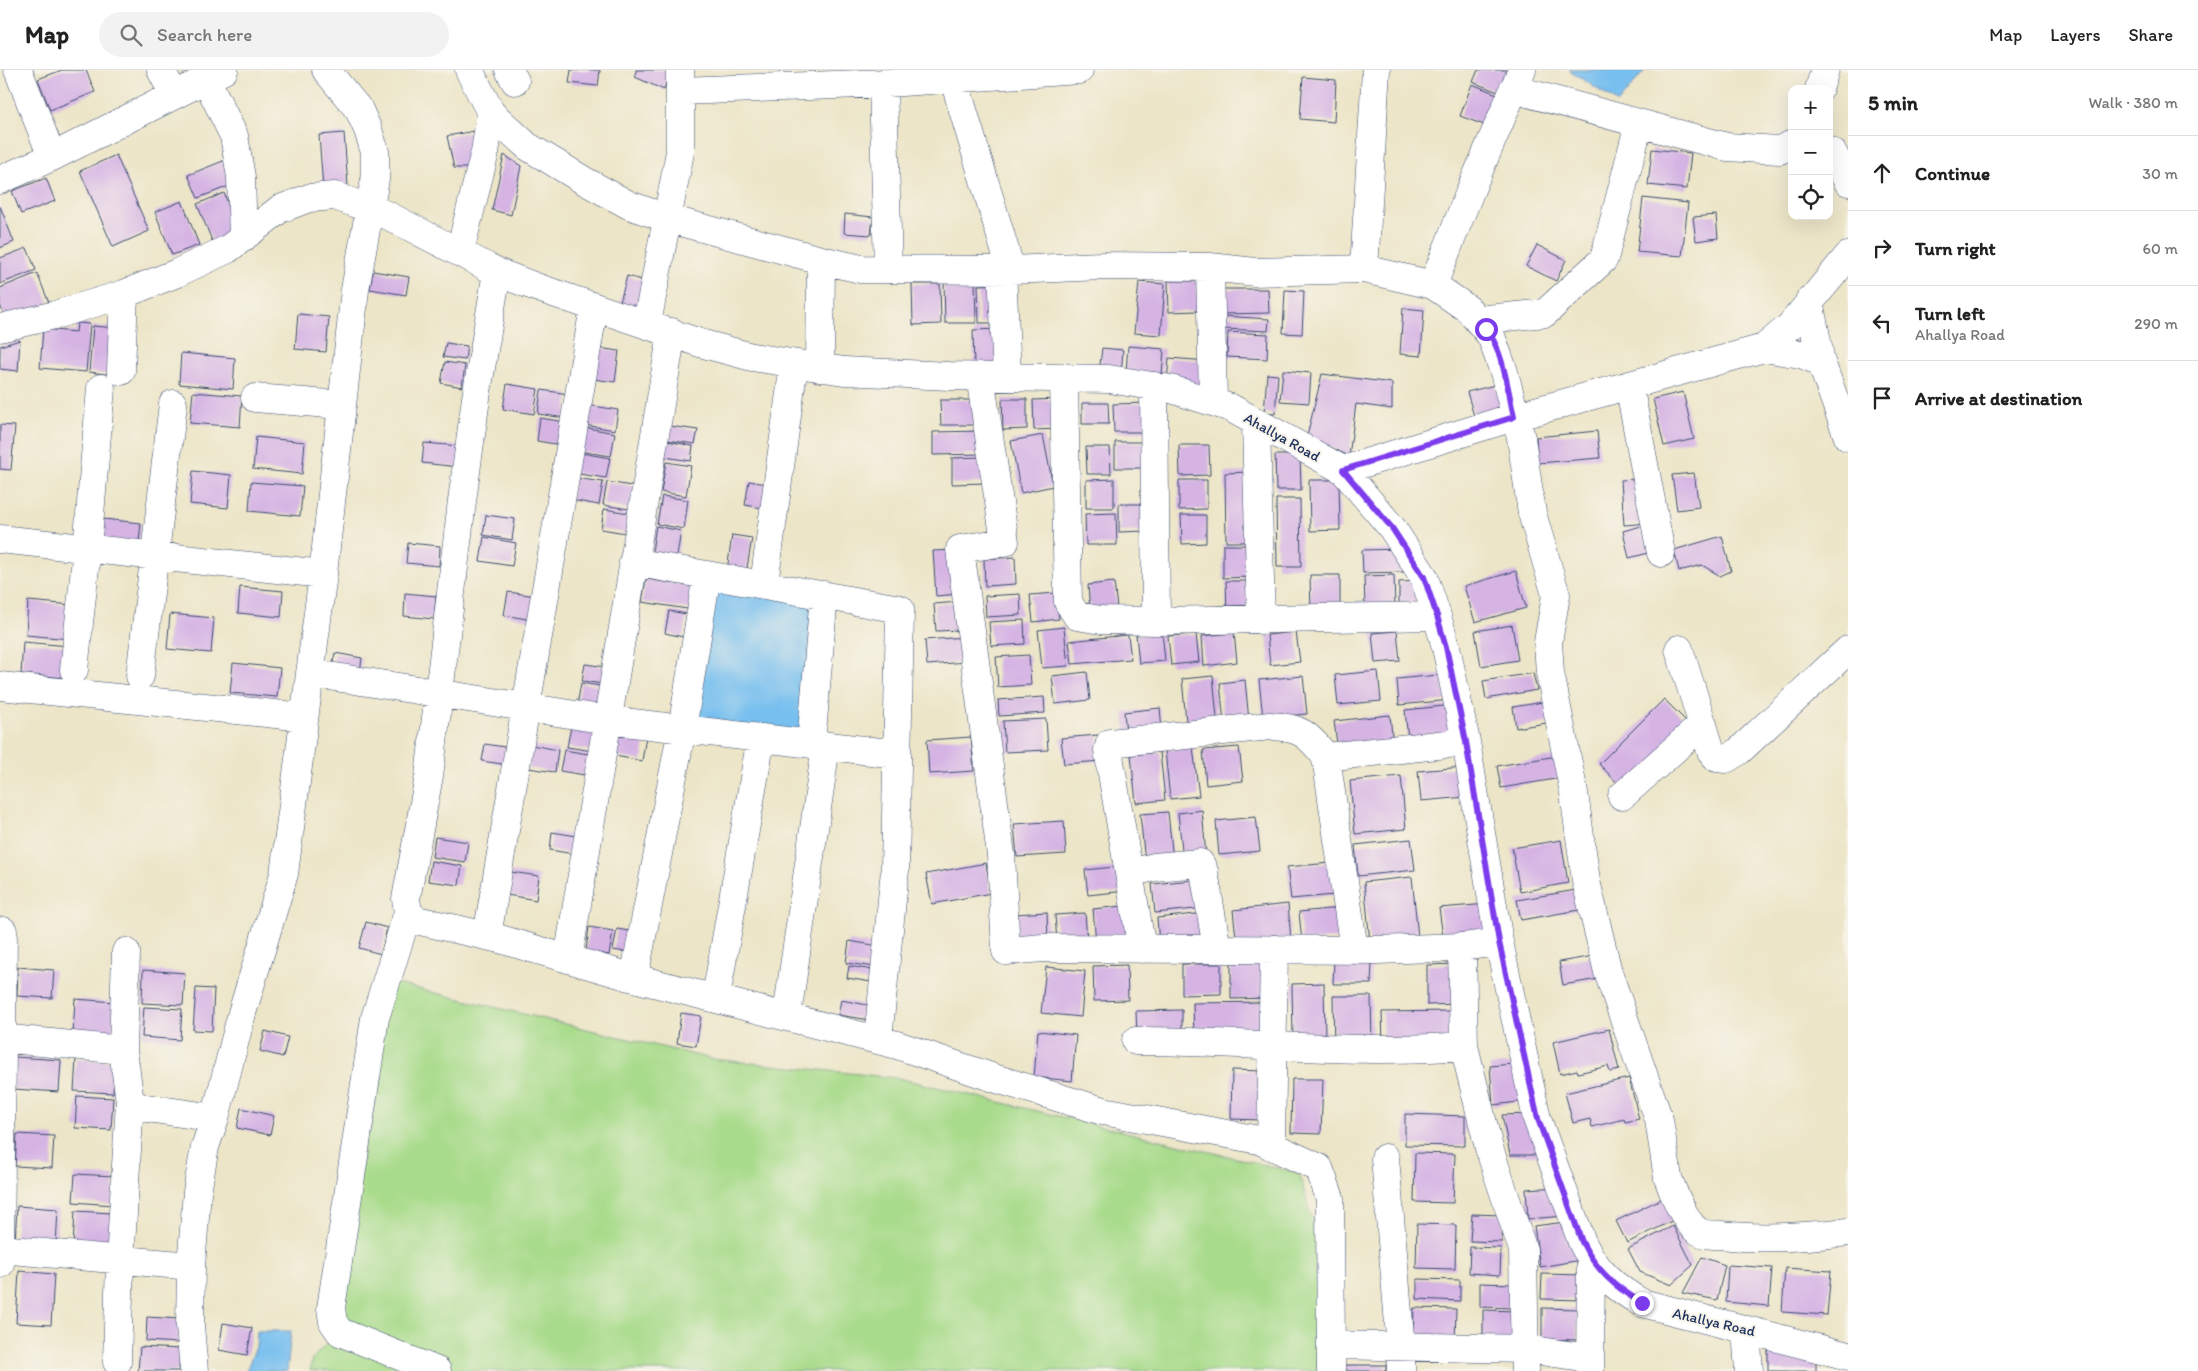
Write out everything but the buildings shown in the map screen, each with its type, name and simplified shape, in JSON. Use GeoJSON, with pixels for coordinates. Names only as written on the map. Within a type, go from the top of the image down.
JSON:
{"type":"FeatureCollection","features":[{"type":"Feature","properties":{"kind":"street"},"geometry":{"type":"LineString","coordinates":[[18,70],[52,157]]}},
{"type":"Feature","properties":{"kind":"street"},"geometry":{"type":"LineString","coordinates":[[161,70],[174,95]]}},
{"type":"Feature","properties":{"kind":"street"},"geometry":{"type":"LineString","coordinates":[[194,1371],[190,1326],[191,1266],[196,1192],[205,1147],[216,1118],[242,1013],[284,874],[323,574],[354,290],[375,179],[374,152],[368,130],[359,110],[326,70]]}},
{"type":"Feature","properties":{"kind":"street"},"geometry":{"type":"LineString","coordinates":[[469,70],[491,113],[527,146],[582,180],[629,205],[669,219],[821,260],[861,269],[1007,270],[1101,266],[1210,267],[1255,272],[1364,269],[1433,285],[1468,309],[1491,336],[1504,372],[1514,417],[1521,438],[1532,514],[1556,595],[1548,642],[1550,673],[1574,793],[1586,881],[1608,972],[1659,1120],[1668,1178],[1690,1223],[1702,1233],[1742,1238],[1802,1238],[1848,1232]]}},
{"type":"Feature","properties":{"kind":"street"},"geometry":{"type":"LineString","coordinates":[[568,958],[634,562],[669,219],[680,152],[680,80],[882,83],[952,75],[1079,70]]}},
{"type":"Feature","properties":{"kind":"street"},"geometry":{"type":"LineString","coordinates":[[1364,269],[1376,70]]}},
{"type":"Feature","properties":{"kind":"street"},"geometry":{"type":"LineString","coordinates":[[1820,85],[1825,70]]}},
{"type":"Feature","properties":{"kind":"street"},"geometry":{"type":"LineString","coordinates":[[0,180],[52,157],[215,74],[234,136],[241,177],[243,238]]}},
{"type":"Feature","properties":{"kind":"street"},"geometry":{"type":"LineString","coordinates":[[952,75],[1007,270],[1008,376]]}},
{"type":"Feature","properties":{"kind":"street"},"geometry":{"type":"LineString","coordinates":[[1433,285],[1518,80],[1639,123],[1727,148],[1780,150],[1788,146]]}},
{"type":"Feature","properties":{"kind":"street"},"geometry":{"type":"LineString","coordinates":[[882,83],[888,269]]}},
{"type":"Feature","properties":{"kind":"street"},"geometry":{"type":"LineString","coordinates":[[460,251],[485,152],[491,113]]}},
{"type":"Feature","properties":{"kind":"street"},"geometry":{"type":"LineString","coordinates":[[1478,320],[1545,313],[1604,259],[1639,123]]}},
{"type":"Feature","properties":{"kind":"street"},"geometry":{"type":"LineString","coordinates":[[1833,153],[1848,182]]}},
{"type":"Feature","properties":{"kind":"street","name":"Ahallya Road"},"geometry":{"type":"LineString","coordinates":[[0,328],[56,315],[124,294],[177,273],[228,249],[280,209],[309,198],[335,196],[371,208],[460,251],[497,272],[594,307],[752,357],[807,366],[896,375],[1064,377],[1109,379],[1154,386],[1213,400],[1343,470],[1392,528],[1424,577],[1437,616],[1446,647],[1466,742],[1499,942],[1538,1119],[1582,1242],[1591,1260],[1618,1289],[1642,1303],[1848,1356]]}},
{"type":"Feature","properties":{"kind":"street"},"geometry":{"type":"LineString","coordinates":[[1764,348],[1790,326],[1848,256]]}},
{"type":"Feature","properties":{"kind":"street"},"geometry":{"type":"LineString","coordinates":[[764,584],[807,366],[821,260]]}},
{"type":"Feature","properties":{"kind":"street"},"geometry":{"type":"LineString","coordinates":[[1210,267],[1213,400]]}},
{"type":"Feature","properties":{"kind":"street"},"geometry":{"type":"LineString","coordinates":[[437,1371],[340,1332],[332,1322],[331,1308],[375,1018],[408,912],[406,898],[429,776],[464,483],[497,272]]}},
{"type":"Feature","properties":{"kind":"street"},"geometry":{"type":"LineString","coordinates":[[74,670],[87,549],[124,294]]}},
{"type":"Feature","properties":{"kind":"street"},"geometry":{"type":"LineString","coordinates":[[1809,301],[1822,362],[1848,437]]}},
{"type":"Feature","properties":{"kind":"street"},"geometry":{"type":"LineString","coordinates":[[487,936],[594,307]]}},
{"type":"Feature","properties":{"kind":"street"},"geometry":{"type":"LineString","coordinates":[[1343,470],[1514,417],[1764,348],[1802,354],[1822,362]]}},
{"type":"Feature","properties":{"kind":"street"},"geometry":{"type":"LineString","coordinates":[[980,376],[1005,542],[960,549],[1001,855],[1006,951],[1044,948],[1354,950],[1462,947],[1499,942]]}},
{"type":"Feature","properties":{"kind":"street"},"geometry":{"type":"LineString","coordinates":[[1064,377],[1068,602],[1077,616],[1101,620],[1156,621],[1437,616]]}},
{"type":"Feature","properties":{"kind":"street"},"geometry":{"type":"LineString","coordinates":[[1629,385],[1661,553]]}},
{"type":"Feature","properties":{"kind":"street"},"geometry":{"type":"LineString","coordinates":[[1154,386],[1156,621]]}},
{"type":"Feature","properties":{"kind":"street"},"geometry":{"type":"LineString","coordinates":[[255,398],[342,405]]}},
{"type":"Feature","properties":{"kind":"street"},"geometry":{"type":"LineString","coordinates":[[140,676],[173,404]]}},
{"type":"Feature","properties":{"kind":"street"},"geometry":{"type":"LineString","coordinates":[[1256,423],[1261,620]]}},
{"type":"Feature","properties":{"kind":"street"},"geometry":{"type":"LineString","coordinates":[[0,539],[323,574]]}},
{"type":"Feature","properties":{"kind":"street"},"geometry":{"type":"LineString","coordinates":[[634,562],[900,609],[902,612],[897,754],[896,870],[878,1040]]}},
{"type":"Feature","properties":{"kind":"street"},"geometry":{"type":"LineString","coordinates":[[634,978],[682,729],[707,575]]}},
{"type":"Feature","properties":{"kind":"street"},"geometry":{"type":"LineString","coordinates":[[787,1015],[818,745],[824,595]]}},
{"type":"Feature","properties":{"kind":"street"},"geometry":{"type":"LineString","coordinates":[[1679,649],[1711,751],[1717,758],[1726,759],[1739,751],[1848,650]]}},
{"type":"Feature","properties":{"kind":"street"},"geometry":{"type":"LineString","coordinates":[[310,673],[607,720],[897,754]]}},
{"type":"Feature","properties":{"kind":"street"},"geometry":{"type":"LineString","coordinates":[[0,686],[304,716]]}},
{"type":"Feature","properties":{"kind":"street"},"geometry":{"type":"LineString","coordinates":[[1622,796],[1703,724]]}},
{"type":"Feature","properties":{"kind":"street"},"geometry":{"type":"LineString","coordinates":[[1142,949],[1108,750],[1110,743],[1231,729],[1288,726],[1300,730],[1314,741],[1326,757],[1354,950]]}},
{"type":"Feature","properties":{"kind":"street"},"geometry":{"type":"LineString","coordinates":[[716,998],[761,738]]}},
{"type":"Feature","properties":{"kind":"street"},"geometry":{"type":"LineString","coordinates":[[1326,757],[1466,742]]}},
{"type":"Feature","properties":{"kind":"street"},"geometry":{"type":"LineString","coordinates":[[1130,873],[1154,867],[1200,863],[1204,871],[1217,949]]}},
{"type":"Feature","properties":{"kind":"street"},"geometry":{"type":"LineString","coordinates":[[408,912],[416,920],[487,936],[634,978],[787,1015],[878,1040],[996,1079],[1104,1111],[1259,1140],[1319,1168],[1330,1198],[1331,1358],[1525,1360],[1590,1364],[1591,1260]]}},
{"type":"Feature","properties":{"kind":"street"},"geometry":{"type":"LineString","coordinates":[[3,931],[0,1038],[0,1254],[191,1266]]}},
{"type":"Feature","properties":{"kind":"street"},"geometry":{"type":"LineString","coordinates":[[1462,947],[1464,1046],[1489,1148],[1523,1250],[1525,1360]]}},
{"type":"Feature","properties":{"kind":"street"},"geometry":{"type":"LineString","coordinates":[[1271,1146],[1274,949]]}},
{"type":"Feature","properties":{"kind":"street"},"geometry":{"type":"LineString","coordinates":[[118,1362],[120,1261],[130,1102],[123,1050],[126,952]]}},
{"type":"Feature","properties":{"kind":"street"},"geometry":{"type":"LineString","coordinates":[[0,1038],[123,1050]]}},
{"type":"Feature","properties":{"kind":"street"},"geometry":{"type":"LineString","coordinates":[[1136,1040],[1191,1041],[1272,1047],[1411,1050],[1464,1046]]}},
{"type":"Feature","properties":{"kind":"street"},"geometry":{"type":"LineString","coordinates":[[130,1102],[140,1107],[216,1118]]}},
{"type":"Feature","properties":{"kind":"street"},"geometry":{"type":"LineString","coordinates":[[1385,1158],[1401,1360]]}},
{"type":"Feature","properties":{"kind":"street"},"geometry":{"type":"LineString","coordinates":[[1746,1330],[1749,1371]]}},
{"type":"Feature","properties":{"kind":"green space"},"geometry":{"type":"Polygon","coordinates":[[[389,982],[712,1059],[898,1078],[1299,1173],[1316,1233],[1318,1371],[310,1371],[312,1359],[335,1335],[389,982]]]}},
{"type":"Feature","properties":{"kind":"water"},"geometry":{"type":"Polygon","coordinates":[[[1569,70],[1645,70],[1618,103],[1569,70]]]}},
{"type":"Feature","properties":{"kind":"water"},"geometry":{"type":"Polygon","coordinates":[[[716,586],[811,604],[806,736],[697,721],[716,586]]]}},
{"type":"Feature","properties":{"kind":"water"},"geometry":{"type":"Polygon","coordinates":[[[257,1331],[291,1331],[287,1371],[246,1371],[256,1347],[257,1331]]]}},
{"type":"Feature","properties":{"kind":"route"},"geometry":{"type":"LineString","coordinates":[[1486,329],[1491,336],[1504,372],[1514,417],[1343,470],[1392,528],[1424,577],[1446,647],[1466,742],[1499,942],[1538,1119],[1582,1242],[1591,1260],[1618,1289],[1642,1303]]}}]}
